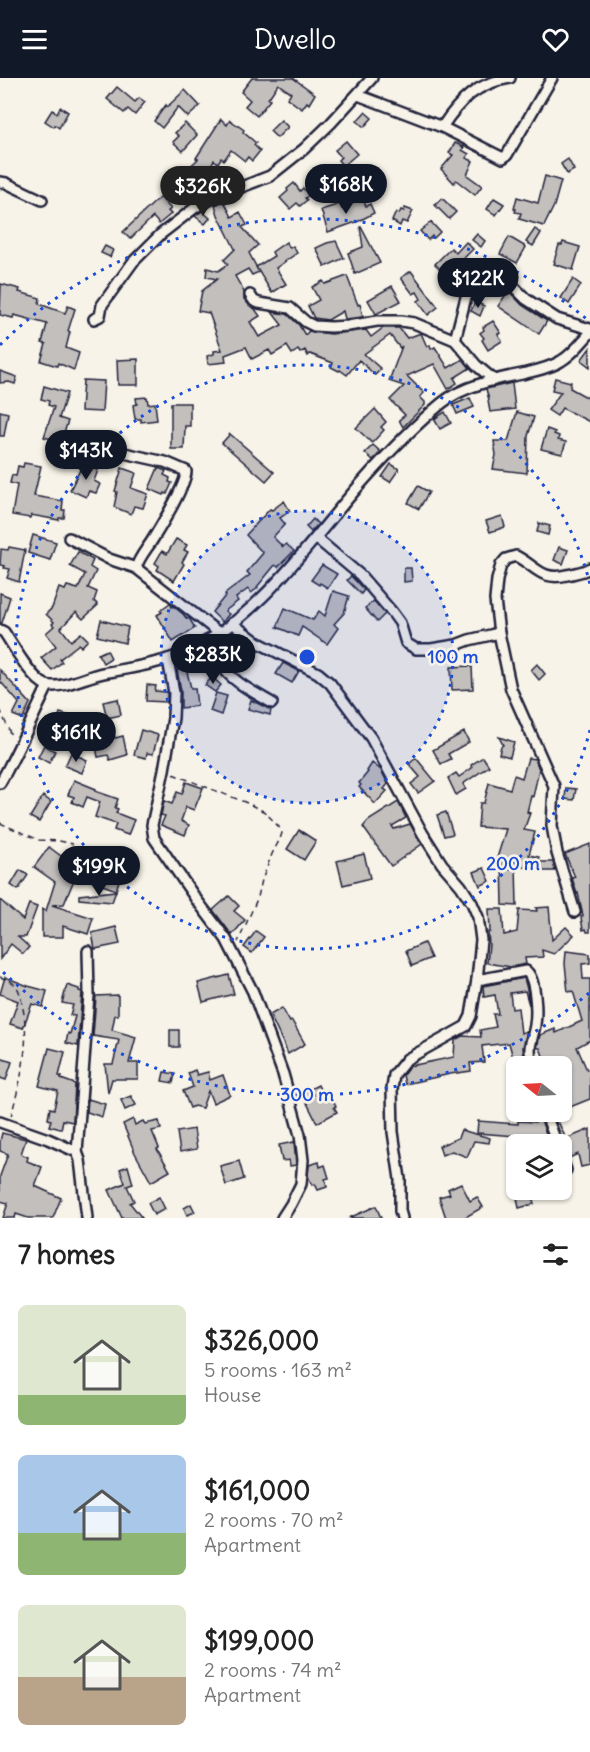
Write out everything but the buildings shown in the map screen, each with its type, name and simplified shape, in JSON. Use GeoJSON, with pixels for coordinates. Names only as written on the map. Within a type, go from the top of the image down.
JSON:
{"type":"FeatureCollection","features":[{"type":"Feature","properties":{"kind":"street"},"geometry":{"type":"LineString","coordinates":[[442,128],[455,108],[477,88],[494,80],[510,78]]}},
{"type":"Feature","properties":{"kind":"street"},"geometry":{"type":"LineString","coordinates":[[358,95],[442,128],[503,158],[507,155],[552,78]]}},
{"type":"Feature","properties":{"kind":"street"},"geometry":{"type":"LineString","coordinates":[[94,319],[100,316],[102,305],[133,262],[161,234],[196,207],[270,176],[304,149],[358,95],[368,80]]}},
{"type":"Feature","properties":{"kind":"street"},"geometry":{"type":"LineString","coordinates":[[0,183],[6,183],[42,200]]}},
{"type":"Feature","properties":{"kind":"street"},"geometry":{"type":"LineString","coordinates":[[0,630],[4,632],[29,670],[39,681],[48,686],[60,686],[93,675],[168,659],[187,652],[217,635],[247,611],[283,575],[364,480],[410,432],[444,401],[470,388],[560,362],[574,352],[590,331],[557,319],[526,299],[510,283],[493,280],[476,288],[466,297],[455,340]]}},
{"type":"Feature","properties":{"kind":"street"},"geometry":{"type":"LineString","coordinates":[[250,296],[259,303],[290,308],[314,326],[331,327],[377,321],[414,323],[455,340],[476,365],[494,380]]}},
{"type":"Feature","properties":{"kind":"street"},"geometry":{"type":"LineString","coordinates":[[88,445],[165,462],[186,471],[187,477],[183,486],[136,568]]}},
{"type":"Feature","properties":{"kind":"street"},"geometry":{"type":"LineString","coordinates":[[69,538],[109,559],[136,568],[217,635],[222,666],[237,680],[272,703]]}},
{"type":"Feature","properties":{"kind":"street"},"geometry":{"type":"LineString","coordinates":[[316,538],[360,575],[400,623],[406,643],[416,649],[456,645],[500,633]]}},
{"type":"Feature","properties":{"kind":"street"},"geometry":{"type":"LineString","coordinates":[[575,912],[557,853],[552,826],[554,786],[511,689],[495,600],[496,580],[501,565],[516,556],[550,577],[583,572],[590,567]]}},
{"type":"Feature","properties":{"kind":"street"},"geometry":{"type":"LineString","coordinates":[[232,623],[257,642],[318,673],[330,683],[371,738],[423,834],[442,864],[461,886],[478,916],[482,940],[471,1016],[466,1026],[407,1059],[394,1075],[393,1132],[400,1179],[402,1218]]}},
{"type":"Feature","properties":{"kind":"street"},"geometry":{"type":"LineString","coordinates":[[168,659],[174,693],[173,718],[152,825],[154,838],[226,939],[253,992],[284,1074],[300,1135],[303,1160],[301,1184],[282,1218]]}},
{"type":"Feature","properties":{"kind":"street"},"geometry":{"type":"LineString","coordinates":[[0,783],[18,751],[48,686]]}},
{"type":"Feature","properties":{"kind":"street"},"geometry":{"type":"LineString","coordinates":[[87,1218],[77,1152],[89,996],[88,951]]}},
{"type":"Feature","properties":{"kind":"street"},"geometry":{"type":"LineString","coordinates":[[477,980],[526,971],[529,973],[536,1006],[530,1056]]}},
{"type":"Feature","properties":{"kind":"street"},"geometry":{"type":"LineString","coordinates":[[4,1123],[77,1152]]}},
{"type":"Feature","properties":{"kind":"path"},"geometry":{"type":"LineString","coordinates":[[0,709],[18,751]]}},
{"type":"Feature","properties":{"kind":"path"},"geometry":{"type":"LineString","coordinates":[[164,771],[265,812],[282,833],[262,880],[252,913],[233,953]]}},
{"type":"Feature","properties":{"kind":"path"},"geometry":{"type":"LineString","coordinates":[[0,823],[39,840],[73,844]]}},
{"type":"Feature","properties":{"kind":"path"},"geometry":{"type":"LineString","coordinates":[[0,977],[12,982],[18,988],[24,1014],[26,1042],[22,1076],[4,1123]]}}]}
